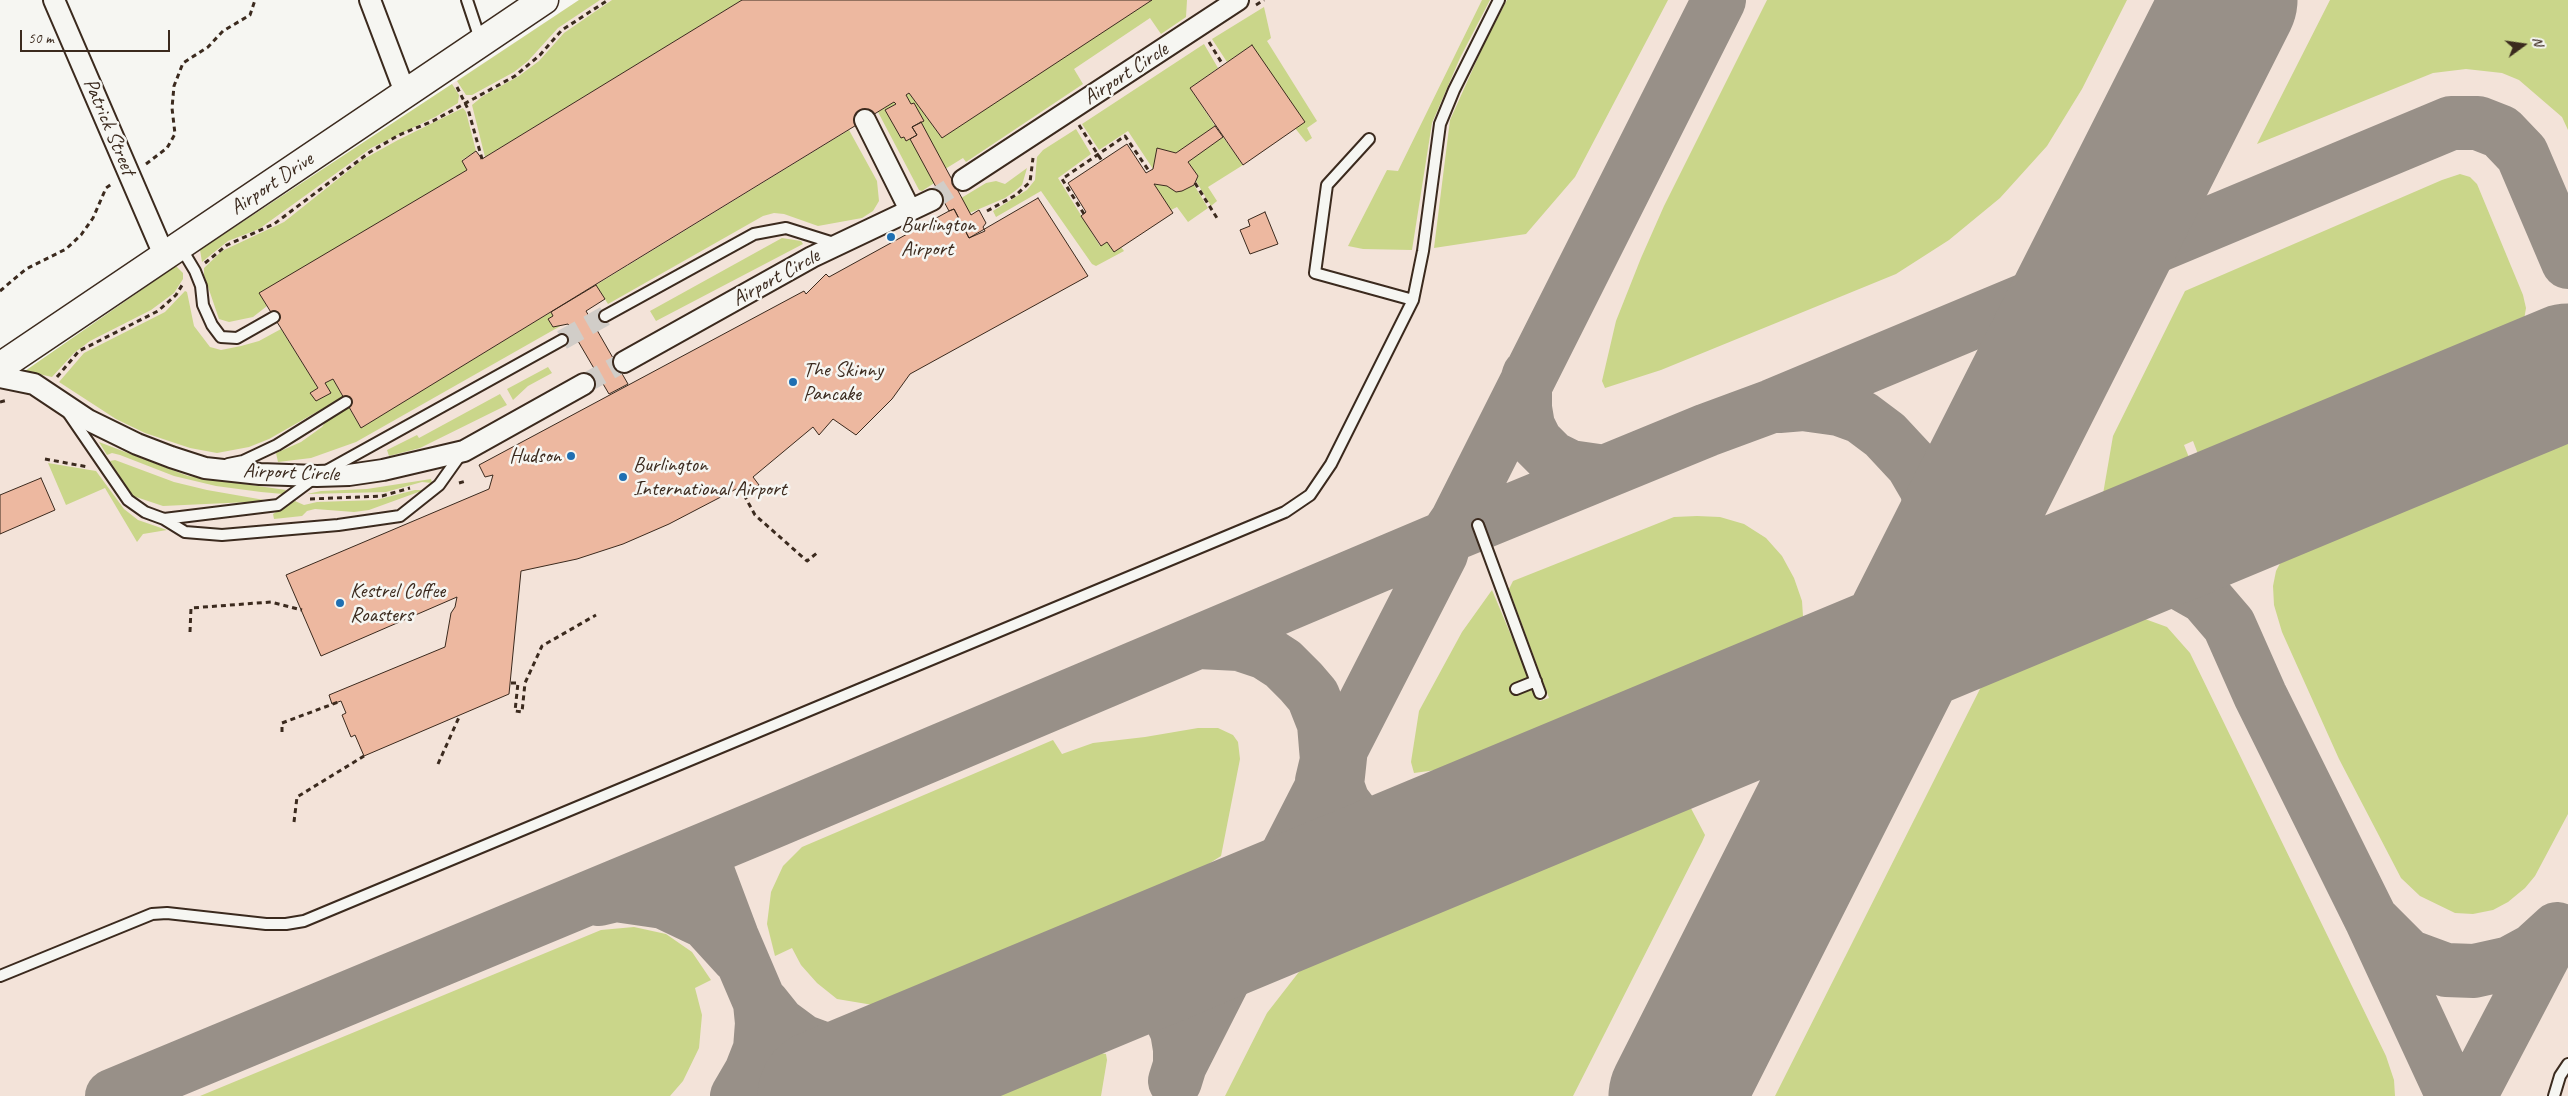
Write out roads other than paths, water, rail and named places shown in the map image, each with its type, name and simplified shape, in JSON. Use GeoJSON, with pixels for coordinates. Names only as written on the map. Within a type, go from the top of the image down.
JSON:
{"type":"FeatureCollection","features":[{"type":"Feature","properties":{"kind":"main road","name":"Airport Drive"},"geometry":{"type":"LineString","coordinates":[[0,367],[406,95],[544,0]]}},
{"type":"Feature","properties":{"kind":"street","name":"Patrick Street"},"geometry":{"type":"LineString","coordinates":[[54,0],[172,250]]}},
{"type":"Feature","properties":{"kind":"street"},"geometry":{"type":"LineString","coordinates":[[370,0],[406,95]]}},
{"type":"Feature","properties":{"kind":"street","name":"Airport Circle"},"geometry":{"type":"LineString","coordinates":[[963,180],[1238,0]]}},
{"type":"Feature","properties":{"kind":"street"},"geometry":{"type":"LineString","coordinates":[[865,120],[910,210]]}},
{"type":"Feature","properties":{"kind":"street","name":"Airport Circle"},"geometry":{"type":"LineString","coordinates":[[624,362],[839,245],[932,200]]}},
{"type":"Feature","properties":{"kind":"street","name":"Airport Circle"},"geometry":{"type":"LineString","coordinates":[[0,377],[34,384],[64,404],[136,444],[205,468],[260,474],[317,476],[349,475],[384,470],[464,451],[584,384]]}},
{"type":"Feature","properties":{"kind":"lane"},"geometry":{"type":"LineString","coordinates":[[467,0],[482,42]]}},
{"type":"Feature","properties":{"kind":"lane"},"geometry":{"type":"LineString","coordinates":[[0,976],[152,914],[167,913],[266,924],[286,924],[304,921],[1285,512],[1310,495],[1331,464],[1413,300],[1422,260],[1440,124],[1454,90],[1500,0]]}},
{"type":"Feature","properties":{"kind":"lane"},"geometry":{"type":"LineString","coordinates":[[1368,139],[1326,185],[1315,273],[1413,300]]}},
{"type":"Feature","properties":{"kind":"lane"},"geometry":{"type":"LineString","coordinates":[[605,316],[754,234],[786,228],[839,245]]}},
{"type":"Feature","properties":{"kind":"lane"},"geometry":{"type":"LineString","coordinates":[[172,250],[195,271],[201,286],[203,305],[212,325],[221,337],[236,338],[274,317]]}},
{"type":"Feature","properties":{"kind":"lane"},"geometry":{"type":"LineString","coordinates":[[164,519],[278,505],[317,476],[562,340]]}},
{"type":"Feature","properties":{"kind":"lane"},"geometry":{"type":"LineString","coordinates":[[205,468],[243,461],[277,445],[346,402]]}},
{"type":"Feature","properties":{"kind":"lane"},"geometry":{"type":"LineString","coordinates":[[64,404],[128,500],[145,512],[164,519],[185,532],[222,535],[338,525],[400,516],[439,485],[464,451]]}},
{"type":"Feature","properties":{"kind":"lane"},"geometry":{"type":"LineString","coordinates":[[1478,525],[1540,692]]}},
{"type":"Feature","properties":{"kind":"lane"},"geometry":{"type":"LineString","coordinates":[[1516,689],[1536,681]]}},
{"type":"Feature","properties":{"kind":"lane"},"geometry":{"type":"LineString","coordinates":[[2554,1096],[2560,1076],[2568,1064]]}},
{"type":"Feature","properties":{"kind":"tunnel"},"geometry":{"type":"LineString","coordinates":[[932,200],[963,180]]}},
{"type":"Feature","properties":{"kind":"tunnel"},"geometry":{"type":"LineString","coordinates":[[562,340],[605,316]]}},
{"type":"Feature","properties":{"kind":"tunnel"},"geometry":{"type":"LineString","coordinates":[[584,384],[624,362]]}},
{"type":"Feature","properties":{"kind":"place","name":"Burlington Airport"},"geometry":{"type":"Point","coordinates":[891,237]}},
{"type":"Feature","properties":{"kind":"place","name":"The Skinny Pancake"},"geometry":{"type":"Point","coordinates":[793,382]}},
{"type":"Feature","properties":{"kind":"place","name":"Hudson"},"geometry":{"type":"Point","coordinates":[571,456]}},
{"type":"Feature","properties":{"kind":"place","name":"Burlington International Airport"},"geometry":{"type":"Point","coordinates":[623,477]}},
{"type":"Feature","properties":{"kind":"place","name":"Kestrel Coffee Roasters"},"geometry":{"type":"Point","coordinates":[340,603]}}]}
